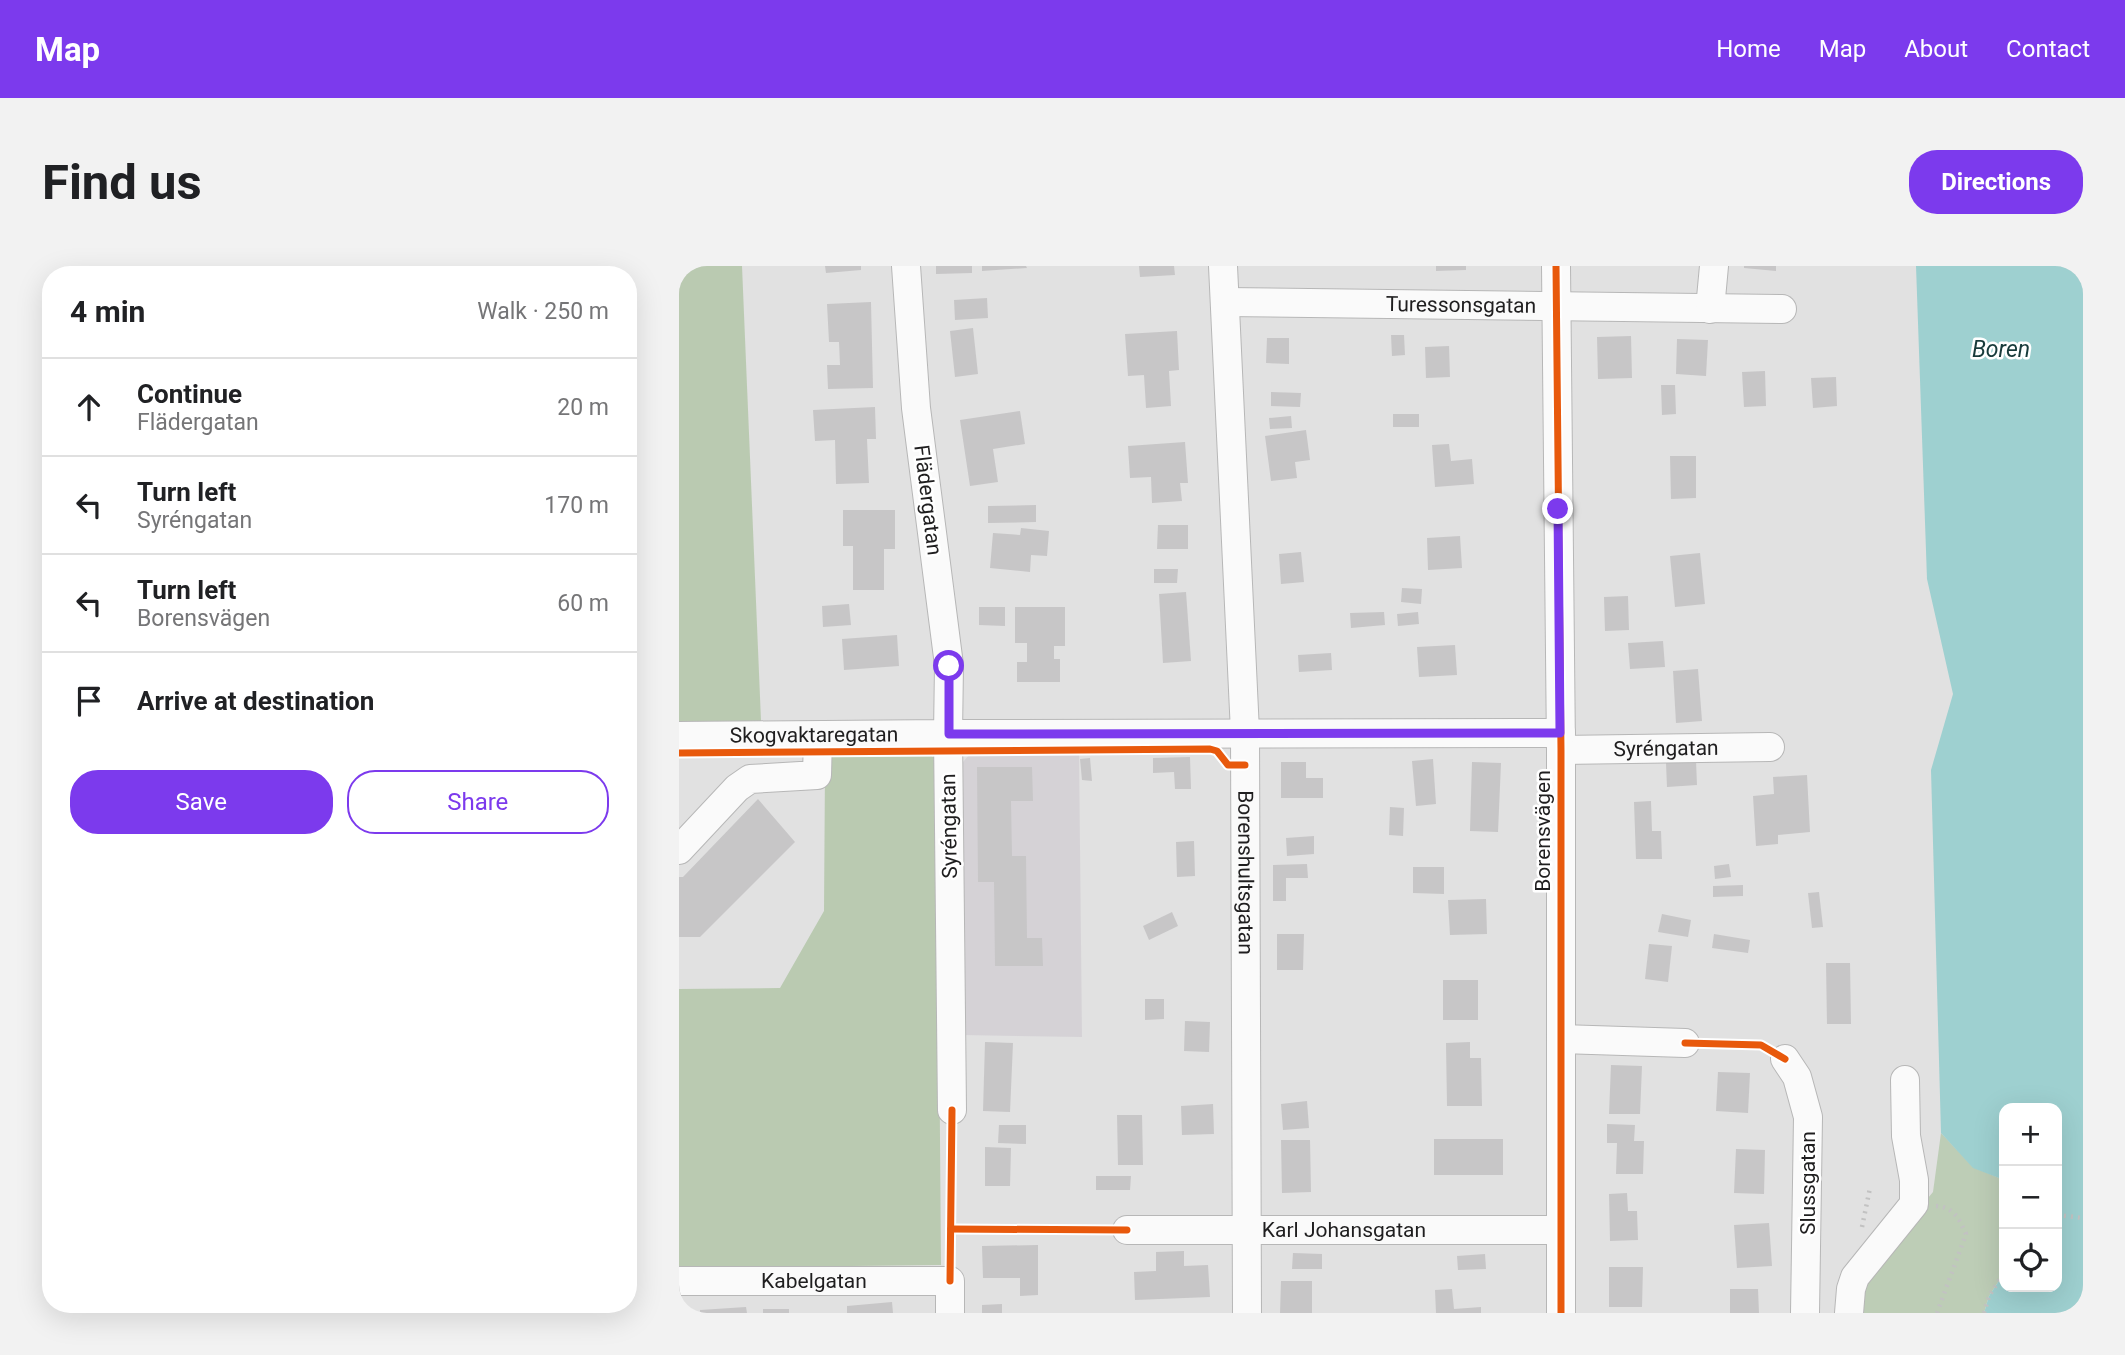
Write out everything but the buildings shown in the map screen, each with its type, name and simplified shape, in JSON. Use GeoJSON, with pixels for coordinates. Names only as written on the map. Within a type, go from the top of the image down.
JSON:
{"type":"FeatureCollection","features":[{"type":"Feature","properties":{"kind":"street","name":"Flädergatan"},"geometry":{"type":"LineString","coordinates":[[906,266],[916,408],[949,666],[949,734]]}},
{"type":"Feature","properties":{"kind":"street","name":"Borenshultsgatan"},"geometry":{"type":"LineString","coordinates":[[1223,266],[1245,732],[1247,1313]]}},
{"type":"Feature","properties":{"kind":"street","name":"Borensvägen"},"geometry":{"type":"LineString","coordinates":[[1556,266],[1561,741],[1561,1313]]}},
{"type":"Feature","properties":{"kind":"street"},"geometry":{"type":"LineString","coordinates":[[1710,309],[1714,266]]}},
{"type":"Feature","properties":{"kind":"street","name":"Turessonsgatan"},"geometry":{"type":"LineString","coordinates":[[1225,302],[1782,309]]}},
{"type":"Feature","properties":{"kind":"street","name":"Syréngatan"},"geometry":{"type":"LineString","coordinates":[[952,1110],[949,734],[1245,732],[1770,747]]}},
{"type":"Feature","properties":{"kind":"street","name":"Skogvaktaregatan"},"geometry":{"type":"LineString","coordinates":[[679,736],[949,734]]}},
{"type":"Feature","properties":{"kind":"street"},"geometry":{"type":"LineString","coordinates":[[679,850],[737,788],[750,779],[817,775],[818,736]]}},
{"type":"Feature","properties":{"kind":"street"},"geometry":{"type":"LineString","coordinates":[[1560,1039],[1685,1043]]}},
{"type":"Feature","properties":{"kind":"street","name":"Slussgatan"},"geometry":{"type":"LineString","coordinates":[[1785,1059],[1797,1077],[1808,1117],[1805,1313]]}},
{"type":"Feature","properties":{"kind":"street"},"geometry":{"type":"LineString","coordinates":[[1849,1313],[1855,1277],[1914,1204],[1915,1180],[1906,1136],[1905,1080]]}},
{"type":"Feature","properties":{"kind":"street","name":"Karl Johansgatan"},"geometry":{"type":"LineString","coordinates":[[1127,1230],[1560,1230]]}},
{"type":"Feature","properties":{"kind":"street","name":"Kabelgatan"},"geometry":{"type":"LineString","coordinates":[[679,1280],[950,1281],[950,1313]]}},
{"type":"Feature","properties":{"kind":"path"},"geometry":{"type":"LineString","coordinates":[[1914,1204],[1945,1206],[1956,1213],[1966,1234],[1937,1313]]}},
{"type":"Feature","properties":{"kind":"path"},"geometry":{"type":"LineString","coordinates":[[2062,1216],[2083,1218]]}},
{"type":"Feature","properties":{"kind":"path"},"geometry":{"type":"LineString","coordinates":[[1984,1313],[1989,1296],[1999,1281]]}},
{"type":"Feature","properties":{"kind":"shaded area"},"geometry":{"type":"Polygon","coordinates":[[[1079,752],[1082,1037],[962,1035],[957,769],[969,755],[1079,752]]]}},
{"type":"Feature","properties":{"kind":"green space"},"geometry":{"type":"Polygon","coordinates":[[[679,266],[742,266],[761,721],[679,731],[679,266]]]}},
{"type":"Feature","properties":{"kind":"green space"},"geometry":{"type":"Polygon","coordinates":[[[830,720],[937,758],[941,1265],[679,1268],[679,989],[780,988],[824,911],[825,767],[830,720]]]}},
{"type":"Feature","properties":{"kind":"green space"},"geometry":{"type":"Polygon","coordinates":[[[1941,1133],[1973,1167],[1999,1178],[1999,1281],[1989,1296],[1984,1313],[1855,1313],[1861,1279],[1933,1192],[1941,1133]]]}},
{"type":"Feature","properties":{"kind":"water","name":"Boren"},"geometry":{"type":"Polygon","coordinates":[[[1916,266],[2083,266],[2083,1313],[1984,1313],[1989,1296],[1999,1281],[1999,1292],[2062,1292],[2062,1103],[1999,1103],[1999,1178],[1973,1168],[1941,1133],[1931,770],[1953,694],[1927,579],[1916,266]]]}},
{"type":"Feature","properties":{"kind":"cycle path"},"geometry":{"type":"LineString","coordinates":[[1556,266],[1561,750],[1561,1313]]}},
{"type":"Feature","properties":{"kind":"cycle path"},"geometry":{"type":"LineString","coordinates":[[679,753],[1210,749],[1217,751],[1228,765],[1245,765]]}},
{"type":"Feature","properties":{"kind":"cycle path"},"geometry":{"type":"LineString","coordinates":[[1685,1043],[1761,1045],[1785,1059]]}},
{"type":"Feature","properties":{"kind":"cycle path"},"geometry":{"type":"LineString","coordinates":[[950,1281],[952,1110]]}},
{"type":"Feature","properties":{"kind":"cycle path"},"geometry":{"type":"LineString","coordinates":[[951,1229],[1127,1230]]}},
{"type":"Feature","properties":{"kind":"route"},"geometry":{"type":"LineString","coordinates":[[949,666],[949,734],[1560,733],[1558,509]]}}]}
